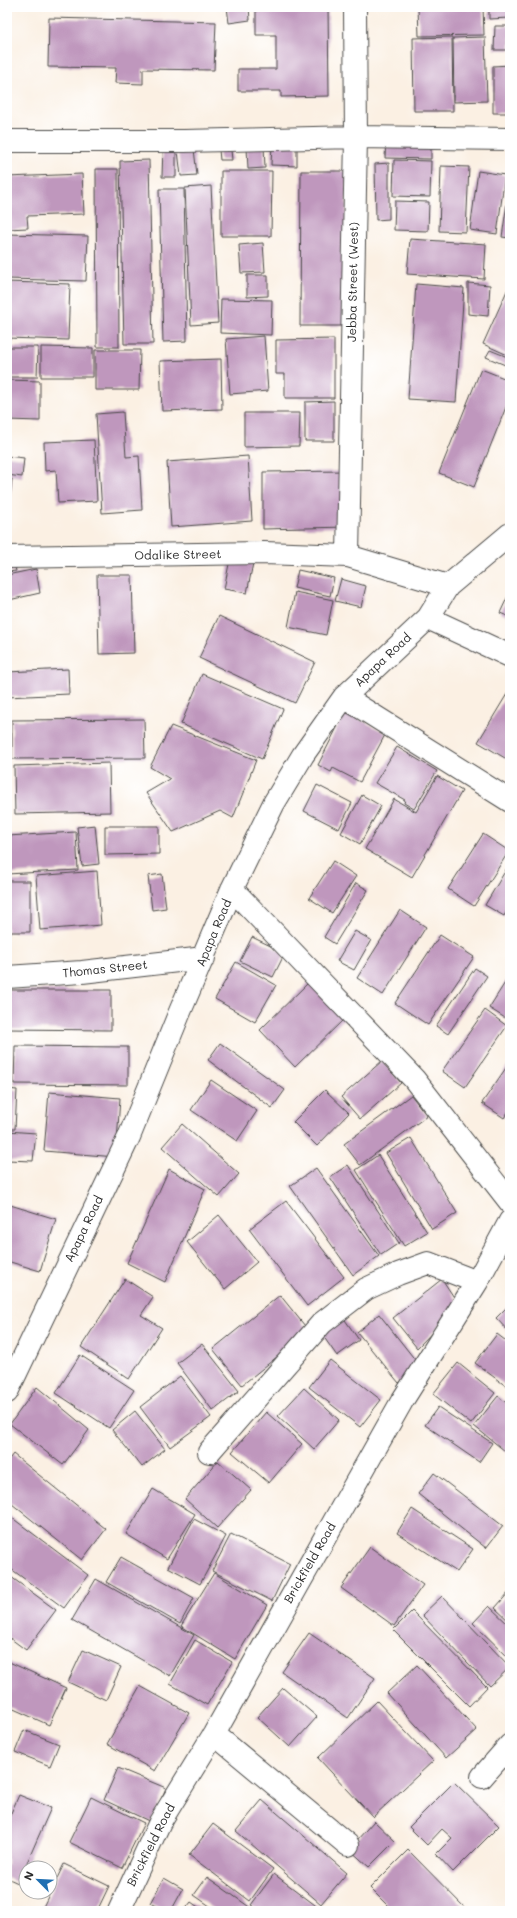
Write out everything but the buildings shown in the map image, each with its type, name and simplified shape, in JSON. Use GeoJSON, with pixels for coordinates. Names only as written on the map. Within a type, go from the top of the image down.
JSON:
{"type":"FeatureCollection","features":[{"type":"Feature","properties":{"kind":"street","name":"Jebba Street (West)"},"geometry":{"type":"LineString","coordinates":[[348,556],[356,137],[355,7]]}},
{"type":"Feature","properties":{"kind":"street"},"geometry":{"type":"LineString","coordinates":[[7,141],[176,141],[356,137],[510,139]]}},
{"type":"Feature","properties":{"kind":"street","name":"Apapa Road"},"geometry":{"type":"LineString","coordinates":[[7,1392],[129,1137],[232,889],[274,803],[303,755],[344,697],[428,618],[448,586],[510,534]]}},
{"type":"Feature","properties":{"kind":"street","name":"Odalike Street"},"geometry":{"type":"LineString","coordinates":[[7,557],[264,553],[348,556],[448,586]]}},
{"type":"Feature","properties":{"kind":"street"},"geometry":{"type":"LineString","coordinates":[[428,618],[510,656]]}},
{"type":"Feature","properties":{"kind":"street"},"geometry":{"type":"LineString","coordinates":[[344,697],[510,801]]}},
{"type":"Feature","properties":{"kind":"street"},"geometry":{"type":"LineString","coordinates":[[232,889],[414,1078],[510,1202]]}},
{"type":"Feature","properties":{"kind":"street","name":"Thomas Street"},"geometry":{"type":"LineString","coordinates":[[7,978],[82,972],[204,958]]}},
{"type":"Feature","properties":{"kind":"street","name":"Brickfield Road"},"geometry":{"type":"LineString","coordinates":[[119,1911],[160,1822],[214,1734],[402,1401],[477,1282],[510,1220]]}},
{"type":"Feature","properties":{"kind":"street"},"geometry":{"type":"LineString","coordinates":[[210,1452],[322,1323],[366,1290],[398,1274],[428,1264],[477,1282]]}},
{"type":"Feature","properties":{"kind":"street"},"geometry":{"type":"LineString","coordinates":[[214,1734],[348,1845]]}},
{"type":"Feature","properties":{"kind":"street"},"geometry":{"type":"LineString","coordinates":[[482,1777],[510,1745]]}}]}
